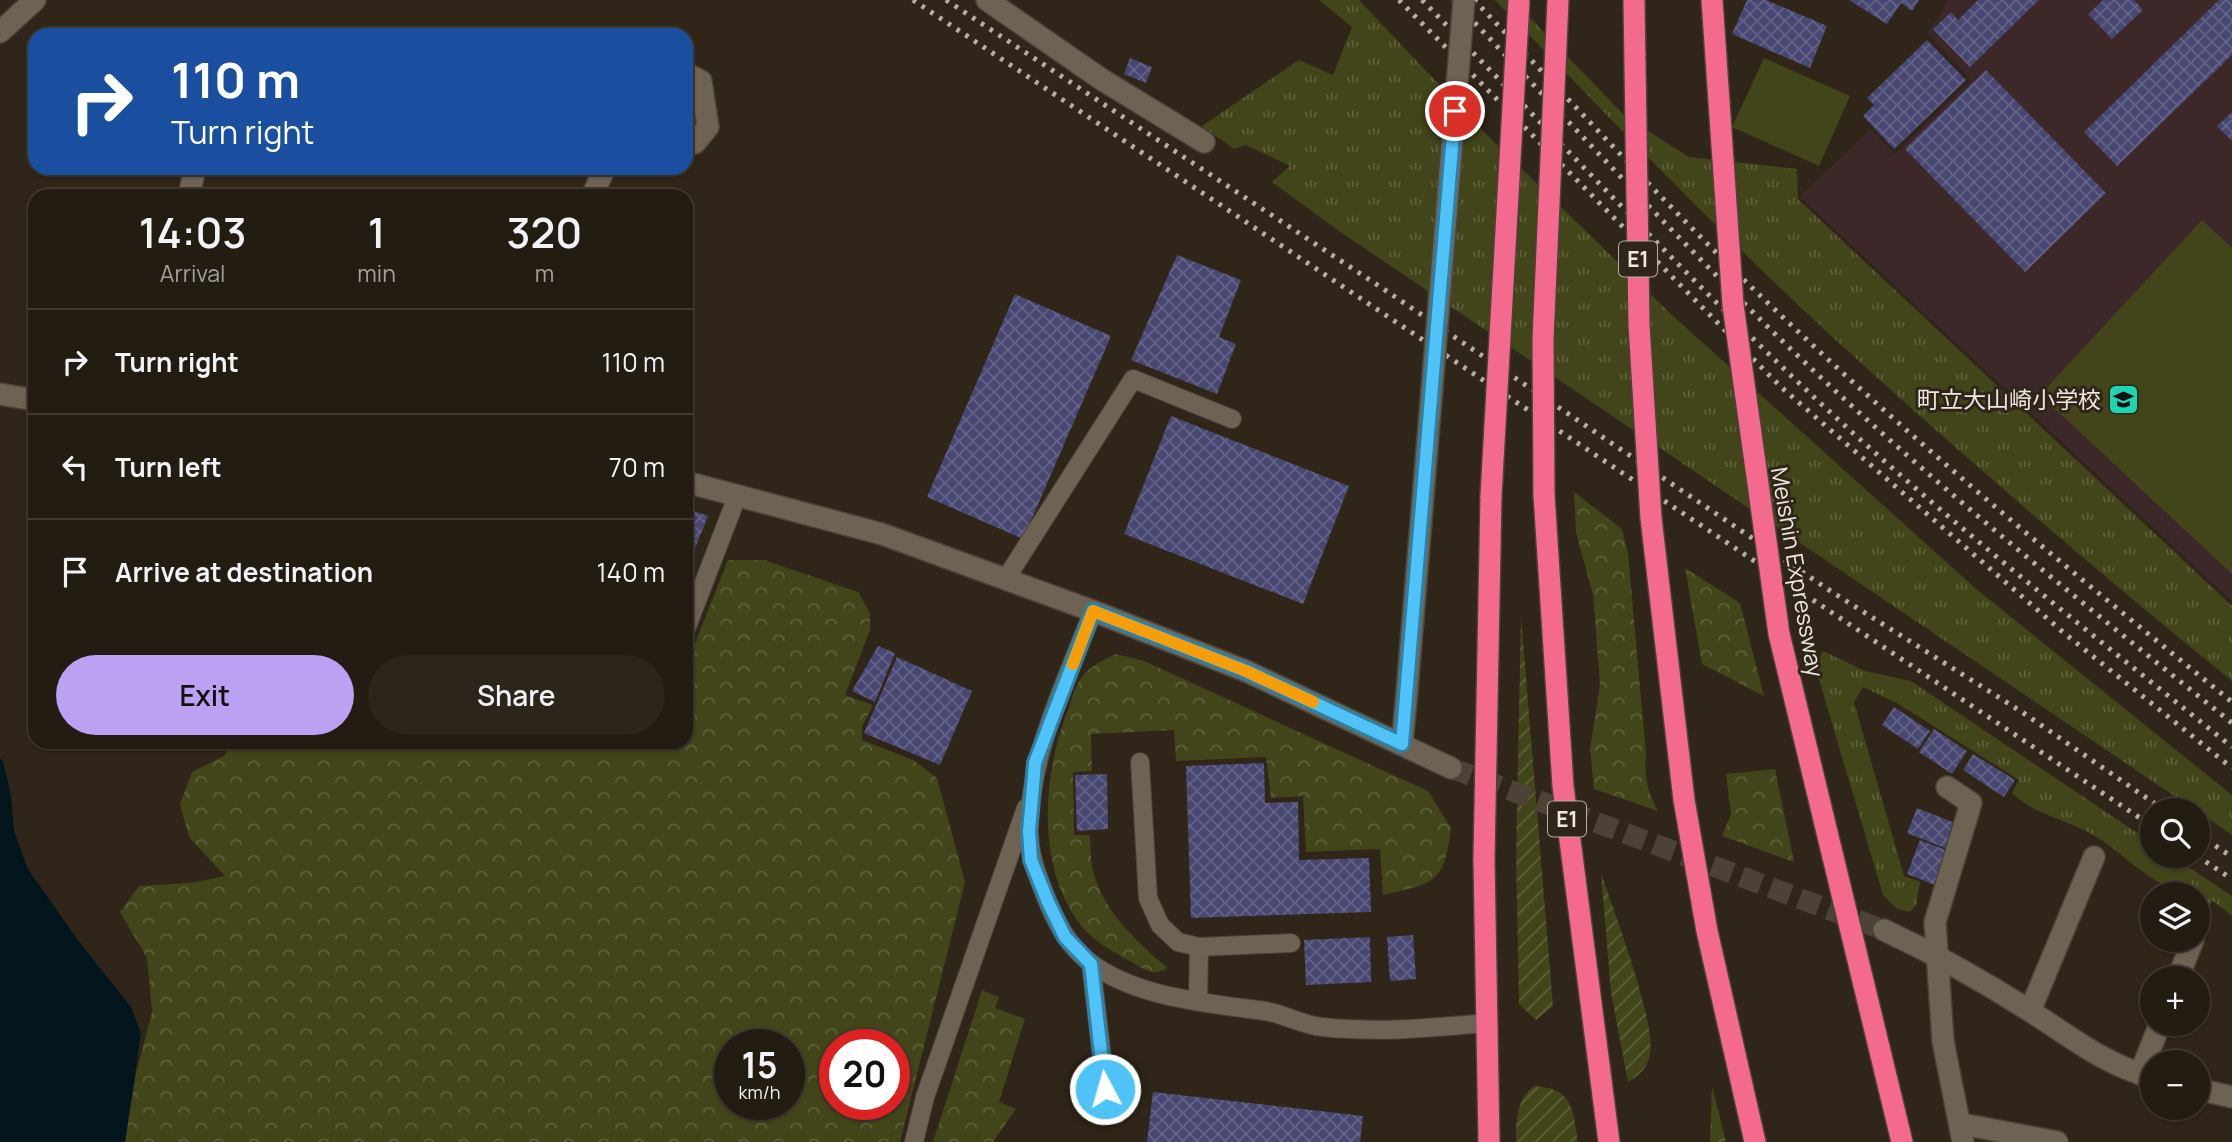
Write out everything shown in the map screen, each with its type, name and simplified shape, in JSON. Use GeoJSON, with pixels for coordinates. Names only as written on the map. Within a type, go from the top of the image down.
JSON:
{"type":"FeatureCollection","features":[{"type":"Feature","properties":{"kind":"highway"},"geometry":{"type":"LineString","coordinates":[[1489,1142],[1484,859],[1491,496],[1518,0]]}},
{"type":"Feature","properties":{"kind":"highway","name":"E1"},"geometry":{"type":"LineString","coordinates":[[1558,0],[1543,339],[1544,495],[1563,786],[1609,1142]]}},
{"type":"Feature","properties":{"kind":"highway","name":"E1"},"geometry":{"type":"LineString","coordinates":[[1634,0],[1639,325],[1651,518],[1684,800],[1707,931],[1755,1142]]}},
{"type":"Feature","properties":{"kind":"highway","name":"Meishin Expressway"},"geometry":{"type":"LineString","coordinates":[[1712,0],[1733,305],[1779,634],[1902,1142]]}},
{"type":"Feature","properties":{"kind":"street"},"geometry":{"type":"LineString","coordinates":[[0,33],[35,0]]}},
{"type":"Feature","properties":{"kind":"street"},"geometry":{"type":"LineString","coordinates":[[987,0],[1101,79],[1204,142]]}},
{"type":"Feature","properties":{"kind":"street"},"geometry":{"type":"LineString","coordinates":[[1402,744],[1464,0]]}},
{"type":"Feature","properties":{"kind":"street"},"geometry":{"type":"LineString","coordinates":[[693,77],[701,81],[708,127],[693,143]]}},
{"type":"Feature","properties":{"kind":"street"},"geometry":{"type":"LineString","coordinates":[[0,394],[28,399]]}},
{"type":"Feature","properties":{"kind":"street"},"geometry":{"type":"LineString","coordinates":[[693,484],[881,534],[1007,577],[1246,671],[1451,768]]}},
{"type":"Feature","properties":{"kind":"street"},"geometry":{"type":"LineString","coordinates":[[1947,788],[1971,803],[1935,922],[1943,1041],[1963,1133],[2057,1142]]}},
{"type":"Feature","properties":{"kind":"street"},"geometry":{"type":"LineString","coordinates":[[2030,1011],[2094,857]]}},
{"type":"Feature","properties":{"kind":"street"},"geometry":{"type":"LineString","coordinates":[[1884,930],[1938,955],[2084,1046],[2140,1073]]}},
{"type":"Feature","properties":{"kind":"street"},"geometry":{"type":"LineString","coordinates":[[2210,1092],[2232,1097]]}},
{"type":"Feature","properties":{"kind":"lane"},"geometry":{"type":"LineString","coordinates":[[1007,577],[1133,379],[1232,419]]}},
{"type":"Feature","properties":{"kind":"lane"},"geometry":{"type":"LineString","coordinates":[[693,611],[738,494]]}},
{"type":"Feature","properties":{"kind":"lane"},"geometry":{"type":"LineString","coordinates":[[1093,611],[1035,763],[1031,794],[1031,860],[1065,937],[1091,964],[1110,975],[1146,989],[1269,1012],[1318,1027],[1395,1031],[1486,1023]]}},
{"type":"Feature","properties":{"kind":"lane"},"geometry":{"type":"LineString","coordinates":[[1140,762],[1148,898],[1160,925],[1178,942],[1199,947],[1291,943]]}},
{"type":"Feature","properties":{"kind":"lane"},"geometry":{"type":"LineString","coordinates":[[914,1142],[925,1097],[962,986],[1031,794]]}},
{"type":"Feature","properties":{"kind":"lane"},"geometry":{"type":"LineString","coordinates":[[1198,1000],[1199,947]]}},
{"type":"Feature","properties":{"kind":"lane"},"geometry":{"type":"LineString","coordinates":[[1091,964],[1108,1108]]}},
{"type":"Feature","properties":{"kind":"shaded area","name":"町立大山崎小学校"},"geometry":{"type":"Polygon","coordinates":[[[1948,0],[2232,0],[2232,601],[1800,197],[1870,129],[1895,154],[1971,80],[1928,33],[1948,0]]]}},
{"type":"Feature","properties":{"kind":"green space"},"geometry":{"type":"Polygon","coordinates":[[[1319,0],[1359,0],[1483,131],[1673,316],[1975,588],[2232,795],[2232,835],[2210,820],[2210,798],[2177,798],[1339,231],[1272,182],[1290,166],[1246,145],[1234,149],[1202,126],[1299,60],[1333,75],[1352,27],[1319,0]]]}},
{"type":"Feature","properties":{"kind":"green space"},"geometry":{"type":"Polygon","coordinates":[[[1495,0],[1513,0],[1626,117],[1689,157],[1797,169],[1798,199],[2232,606],[2232,681],[2033,515],[1839,343],[1708,217],[1495,0]]]}},
{"type":"Feature","properties":{"kind":"green space"},"geometry":{"type":"Polygon","coordinates":[[[1764,58],[1850,96],[1819,166],[1732,127],[1764,58]]]}},
{"type":"Feature","properties":{"kind":"green space"},"geometry":{"type":"Polygon","coordinates":[[[2202,220],[2232,248],[2232,574],[2040,395],[2202,220]]]}},
{"type":"Feature","properties":{"kind":"green space"},"geometry":{"type":"Polygon","coordinates":[[[1574,492],[1622,529],[1628,553],[1646,754],[1645,769],[1651,797],[1658,811],[1594,789],[1590,749],[1600,685],[1593,594],[1576,533],[1574,492]]]}},
{"type":"Feature","properties":{"kind":"green space"},"geometry":{"type":"Polygon","coordinates":[[[728,560],[764,560],[858,592],[870,613],[870,630],[845,695],[873,705],[862,727],[862,740],[913,760],[937,778],[965,882],[910,1102],[910,1029],[819,1029],[819,1120],[906,1120],[900,1142],[125,1142],[136,1074],[152,1012],[147,958],[120,912],[139,886],[191,883],[225,876],[189,837],[180,804],[192,772],[224,756],[229,749],[693,749],[693,649],[728,560]]]}},
{"type":"Feature","properties":{"kind":"green space"},"geometry":{"type":"Polygon","coordinates":[[[1685,568],[1740,603],[1764,696],[1702,664],[1685,568]]]}},
{"type":"Feature","properties":{"kind":"green space"},"geometry":{"type":"Polygon","coordinates":[[[1521,617],[1553,1006],[1536,1020],[1519,1004],[1516,857],[1521,617]]]}},
{"type":"Feature","properties":{"kind":"green space"},"geometry":{"type":"Polygon","coordinates":[[[1823,651],[1865,671],[1911,681],[2140,835],[2140,868],[2190,868],[2232,896],[2232,916],[2213,901],[2210,903],[2210,882],[2159,882],[2088,832],[2039,811],[2021,800],[2012,793],[2019,780],[1897,703],[1863,687],[1854,702],[1904,876],[1920,882],[1916,905],[1910,912],[1897,909],[1883,895],[1815,666],[1823,651]]]}},
{"type":"Feature","properties":{"kind":"green space"},"geometry":{"type":"Polygon","coordinates":[[[1116,654],[1144,661],[1428,791],[1451,828],[1445,860],[1440,870],[1426,883],[1383,895],[1380,849],[1306,852],[1303,796],[1271,798],[1266,757],[1176,761],[1174,730],[1091,734],[1092,771],[1073,772],[1074,835],[1090,835],[1093,869],[1106,901],[1134,938],[1168,968],[1158,972],[1149,971],[1102,945],[1079,923],[1065,899],[1055,873],[1048,817],[1049,788],[1060,732],[1075,688],[1088,670],[1116,654]]]}},
{"type":"Feature","properties":{"kind":"green space"},"geometry":{"type":"Polygon","coordinates":[[[1775,769],[1794,862],[1722,836],[1731,814],[1726,774],[1775,769]]]}},
{"type":"Feature","properties":{"kind":"green space"},"geometry":{"type":"Polygon","coordinates":[[[1601,873],[1632,965],[1647,1017],[1650,1038],[1650,1054],[1645,1067],[1628,1082],[1611,993],[1601,873]]]}},
{"type":"Feature","properties":{"kind":"green space"},"geometry":{"type":"Polygon","coordinates":[[[982,990],[999,997],[995,1008],[1025,1019],[999,1102],[1016,1109],[993,1142],[933,1142],[982,990]]]}},
{"type":"Feature","properties":{"kind":"green space"},"geometry":{"type":"Polygon","coordinates":[[[1534,1086],[1557,1091],[1569,1102],[1578,1142],[1516,1142],[1520,1104],[1534,1086]]]}},
{"type":"Feature","properties":{"kind":"green space"},"geometry":{"type":"Polygon","coordinates":[[[1712,1086],[1726,1142],[1710,1142],[1712,1086]]]}},
{"type":"Feature","properties":{"kind":"water"},"geometry":{"type":"Polygon","coordinates":[[[0,759],[3,761],[11,795],[14,831],[28,869],[77,939],[131,1007],[141,1033],[125,1142],[0,1142],[0,759]]]}},
{"type":"Feature","properties":{"kind":"building"},"geometry":{"type":"Polygon","coordinates":[[[1747,0],[1766,0],[1827,26],[1810,68],[1732,34],[1747,0]]]}},
{"type":"Feature","properties":{"kind":"building"},"geometry":{"type":"Polygon","coordinates":[[[1849,0],[1919,0],[1912,11],[1901,3],[1887,24],[1849,0]]]}},
{"type":"Feature","properties":{"kind":"building"},"geometry":{"type":"Polygon","coordinates":[[[1978,0],[2039,0],[1970,67],[1933,29],[1951,12],[1958,20],[1978,0]]]}},
{"type":"Feature","properties":{"kind":"building"},"geometry":{"type":"Polygon","coordinates":[[[2103,0],[2134,0],[2143,10],[2112,39],[2088,14],[2103,0]]]}},
{"type":"Feature","properties":{"kind":"building"},"geometry":{"type":"Polygon","coordinates":[[[2219,0],[2232,0],[2232,55],[2117,166],[2084,132],[2219,0]]]}},
{"type":"Feature","properties":{"kind":"building"},"geometry":{"type":"Polygon","coordinates":[[[1927,40],[1966,80],[1894,149],[1863,116],[1874,105],[1867,98],[1927,40]]]}},
{"type":"Feature","properties":{"kind":"building"},"geometry":{"type":"Polygon","coordinates":[[[1130,58],[1152,67],[1146,83],[1124,74],[1130,58]]]}},
{"type":"Feature","properties":{"kind":"building"},"geometry":{"type":"Polygon","coordinates":[[[1986,70],[2106,193],[2025,272],[1905,149],[1986,70]]]}},
{"type":"Feature","properties":{"kind":"building"},"geometry":{"type":"Polygon","coordinates":[[[2232,112],[2232,141],[2217,126],[2232,112]]]}},
{"type":"Feature","properties":{"kind":"building"},"geometry":{"type":"Polygon","coordinates":[[[1177,255],[1241,280],[1219,337],[1236,344],[1217,394],[1131,360],[1177,255]]]}},
{"type":"Feature","properties":{"kind":"building"},"geometry":{"type":"Polygon","coordinates":[[[1015,294],[1111,336],[1023,539],[927,497],[1015,294]]]}},
{"type":"Feature","properties":{"kind":"building"},"geometry":{"type":"Polygon","coordinates":[[[1171,416],[1349,486],[1303,604],[1124,534],[1171,416]]]}},
{"type":"Feature","properties":{"kind":"building"},"geometry":{"type":"Polygon","coordinates":[[[693,511],[708,516],[693,554],[693,511]]]}},
{"type":"Feature","properties":{"kind":"building"},"geometry":{"type":"Polygon","coordinates":[[[878,646],[895,653],[875,702],[852,691],[878,646]]]}},
{"type":"Feature","properties":{"kind":"building"},"geometry":{"type":"Polygon","coordinates":[[[897,657],[972,691],[940,765],[864,733],[897,657]]]}},
{"type":"Feature","properties":{"kind":"building"},"geometry":{"type":"Polygon","coordinates":[[[1894,707],[1930,731],[1918,749],[1882,725],[1894,707]]]}},
{"type":"Feature","properties":{"kind":"building"},"geometry":{"type":"Polygon","coordinates":[[[1934,729],[1967,751],[1952,774],[1919,752],[1934,729]]]}},
{"type":"Feature","properties":{"kind":"building"},"geometry":{"type":"Polygon","coordinates":[[[1973,754],[2015,780],[2004,797],[1963,770],[1973,754]]]}},
{"type":"Feature","properties":{"kind":"building"},"geometry":{"type":"Polygon","coordinates":[[[1264,763],[1265,803],[1298,802],[1299,860],[1369,858],[1371,912],[1191,918],[1186,766],[1264,763]]]}},
{"type":"Feature","properties":{"kind":"building"},"geometry":{"type":"Polygon","coordinates":[[[1107,774],[1108,829],[1077,831],[1075,775],[1107,774]]]}},
{"type":"Feature","properties":{"kind":"building"},"geometry":{"type":"Polygon","coordinates":[[[1917,808],[1955,823],[1945,848],[1907,833],[1917,808]]]}},
{"type":"Feature","properties":{"kind":"building"},"geometry":{"type":"Polygon","coordinates":[[[1920,840],[1951,852],[1938,886],[1907,874],[1920,840]]]}},
{"type":"Feature","properties":{"kind":"building"},"geometry":{"type":"Polygon","coordinates":[[[1413,935],[1416,979],[1390,981],[1387,937],[1413,935]]]}},
{"type":"Feature","properties":{"kind":"building"},"geometry":{"type":"Polygon","coordinates":[[[1370,937],[1371,982],[1306,985],[1304,940],[1370,937]]]}},
{"type":"Feature","properties":{"kind":"building"},"geometry":{"type":"Polygon","coordinates":[[[1153,1092],[1363,1116],[1360,1142],[1147,1142],[1153,1092]]]}},
{"type":"Feature","properties":{"kind":"tunnel"},"geometry":{"type":"LineString","coordinates":[[1451,768],[1884,930]]}},
{"type":"Feature","properties":{"kind":"railway"},"geometry":{"type":"LineString","coordinates":[[913,0],[2140,818]]}},
{"type":"Feature","properties":{"kind":"railway"},"geometry":{"type":"LineString","coordinates":[[946,0],[1376,284],[1832,592],[2022,712],[2147,798]]}},
{"type":"Feature","properties":{"kind":"railway"},"geometry":{"type":"LineString","coordinates":[[1399,0],[1781,387],[2064,633],[2232,768]]}},
{"type":"Feature","properties":{"kind":"railway"},"geometry":{"type":"LineString","coordinates":[[1422,0],[1685,271],[1829,411],[1999,559],[2232,747]]}},
{"type":"Feature","properties":{"kind":"railway"},"geometry":{"type":"LineString","coordinates":[[1453,0],[1691,250],[1827,383],[1997,532],[2232,723]]}},
{"type":"Feature","properties":{"kind":"railway"},"geometry":{"type":"LineString","coordinates":[[1474,0],[1693,229],[1880,407],[1996,507],[2232,702]]}},
{"type":"Feature","properties":{"kind":"railway"},"geometry":{"type":"LineString","coordinates":[[2210,842],[2232,857]]}},
{"type":"Feature","properties":{"kind":"railway"},"geometry":{"type":"LineString","coordinates":[[2210,865],[2232,879]]}},
{"type":"Feature","properties":{"kind":"slow traffic"},"geometry":{"type":"LineString","coordinates":[[1073,664],[1093,611],[1246,671],[1313,702]]}},
{"type":"Feature","properties":{"kind":"place","name":"町立大山崎小学校"},"geometry":{"type":"Point","coordinates":[2124,399]}},
{"type":"Feature","properties":{"kind":"route"},"geometry":{"type":"LineString","coordinates":[[1105,1089],[1091,964],[1065,937],[1031,860],[1029,831],[1035,763],[1093,611],[1246,671],[1402,744],[1455,111]]}}]}
